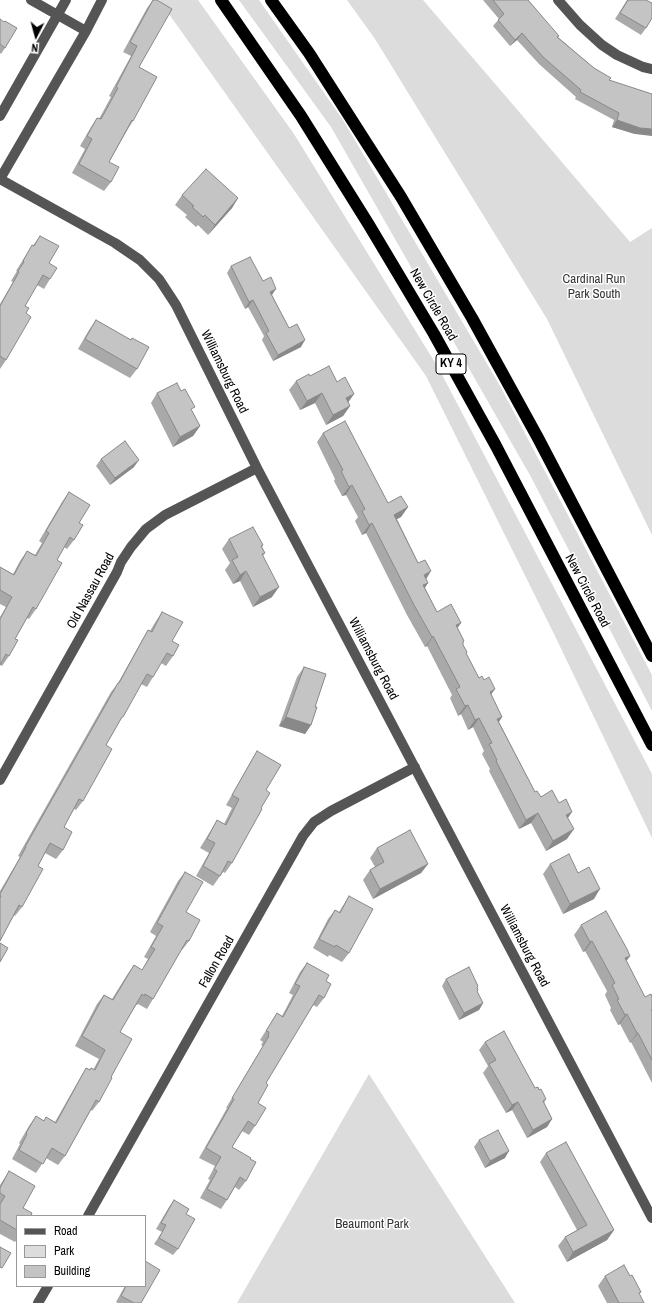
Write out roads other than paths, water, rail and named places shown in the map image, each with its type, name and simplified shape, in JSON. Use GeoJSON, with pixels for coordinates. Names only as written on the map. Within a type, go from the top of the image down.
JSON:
{"type":"FeatureCollection","features":[{"type":"Feature","properties":{"kind":"highway","name":"New Circle Road"},"geometry":{"type":"LineString","coordinates":[[221,0],[305,122],[434,334],[496,446],[652,745]]}},
{"type":"Feature","properties":{"kind":"highway","name":"New Circle Road"},"geometry":{"type":"LineString","coordinates":[[271,0],[309,53],[392,184],[472,318],[538,438],[652,656]]}},
{"type":"Feature","properties":{"kind":"street"},"geometry":{"type":"LineString","coordinates":[[31,0],[86,31]]}},
{"type":"Feature","properties":{"kind":"street"},"geometry":{"type":"LineString","coordinates":[[0,116],[66,0]]}},
{"type":"Feature","properties":{"kind":"street"},"geometry":{"type":"LineString","coordinates":[[0,179],[86,31],[102,0]]}},
{"type":"Feature","properties":{"kind":"street"},"geometry":{"type":"LineString","coordinates":[[558,0],[580,25],[602,45],[616,55],[643,67],[652,69]]}},
{"type":"Feature","properties":{"kind":"street","name":"Williamsburg Road"},"geometry":{"type":"LineString","coordinates":[[0,179],[114,243],[140,260],[158,279],[176,305],[257,468],[652,1218]]}},
{"type":"Feature","properties":{"kind":"street","name":"Old Nassau Road"},"geometry":{"type":"LineString","coordinates":[[0,780],[131,546],[146,529],[164,515],[257,468]]}},
{"type":"Feature","properties":{"kind":"street","name":"Fallon Road"},"geometry":{"type":"LineString","coordinates":[[89,1215],[303,836],[314,822],[331,811],[415,767]]}},
{"type":"Feature","properties":{"kind":"street"},"geometry":{"type":"LineString","coordinates":[[38,1303],[47,1287]]}},
{"type":"Feature","properties":{"kind":"park label","name":"Cardinal Run Park South"},"geometry":{"type":"Point","coordinates":[594,288]}},
{"type":"Feature","properties":{"kind":"park label","name":"Beaumont Park"},"geometry":{"type":"Point","coordinates":[372,1225]}}]}
